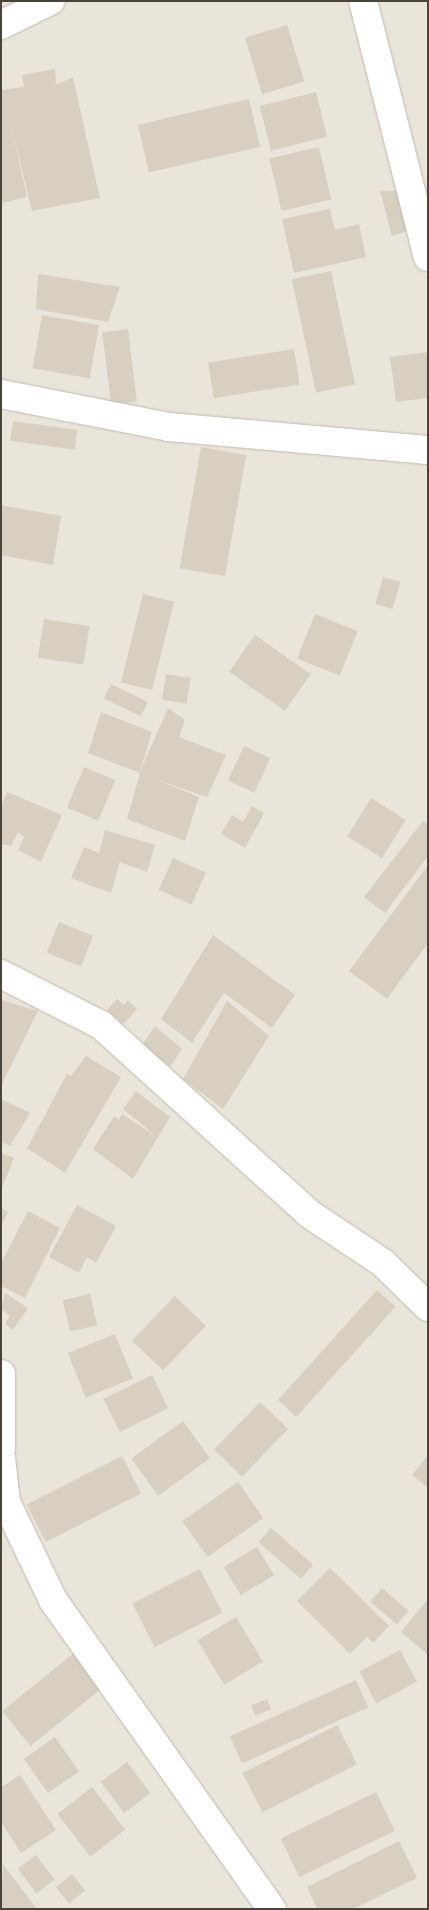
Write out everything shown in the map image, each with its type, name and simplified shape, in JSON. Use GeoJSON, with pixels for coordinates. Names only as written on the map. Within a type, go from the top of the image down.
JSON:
{"type":"FeatureCollection","features":[{"type":"Feature","properties":{"kind":"street"},"geometry":{"type":"LineString","coordinates":[[1,25],[50,1]]}},
{"type":"Feature","properties":{"kind":"street"},"geometry":{"type":"LineString","coordinates":[[363,1],[428,257]]}},
{"type":"Feature","properties":{"kind":"street"},"geometry":{"type":"LineString","coordinates":[[1,394],[169,427],[428,450]]}},
{"type":"Feature","properties":{"kind":"street"},"geometry":{"type":"LineString","coordinates":[[1,974],[101,1025],[308,1213],[383,1263],[428,1307]]}},
{"type":"Feature","properties":{"kind":"street"},"geometry":{"type":"LineString","coordinates":[[1,1374],[1,1448]]}},
{"type":"Feature","properties":{"kind":"street"},"geometry":{"type":"LineString","coordinates":[[1,1458],[6,1502],[54,1600],[272,1909]]}},
{"type":"Feature","properties":{"kind":"shaded area"},"geometry":{"type":"Polygon","coordinates":[[[1,1],[428,1],[428,1909],[1,1909],[1,1]]]}},
{"type":"Feature","properties":{"kind":"building"},"geometry":{"type":"Polygon","coordinates":[[[287,25],[304,81],[262,94],[245,38],[287,25]]]}},
{"type":"Feature","properties":{"kind":"building"},"geometry":{"type":"Polygon","coordinates":[[[55,69],[56,84],[73,78],[100,198],[32,211],[11,125],[27,197],[1,203],[1,90],[24,87],[22,75],[55,69]]]}},
{"type":"Feature","properties":{"kind":"building"},"geometry":{"type":"Polygon","coordinates":[[[316,92],[327,137],[271,151],[260,106],[316,92]]]}},
{"type":"Feature","properties":{"kind":"building"},"geometry":{"type":"Polygon","coordinates":[[[249,99],[260,147],[149,172],[138,125],[249,99]]]}},
{"type":"Feature","properties":{"kind":"building"},"geometry":{"type":"Polygon","coordinates":[[[319,147],[331,200],[281,211],[269,158],[319,147]]]}},
{"type":"Feature","properties":{"kind":"building"},"geometry":{"type":"Polygon","coordinates":[[[380,191],[401,191],[411,230],[392,236],[380,191]]]}},
{"type":"Feature","properties":{"kind":"building"},"geometry":{"type":"Polygon","coordinates":[[[330,209],[335,230],[359,224],[366,257],[294,273],[282,219],[330,209]]]}},
{"type":"Feature","properties":{"kind":"building"},"geometry":{"type":"Polygon","coordinates":[[[331,271],[355,384],[316,393],[292,279],[331,271]]]}},
{"type":"Feature","properties":{"kind":"building"},"geometry":{"type":"Polygon","coordinates":[[[38,274],[120,287],[108,322],[36,309],[38,274]]]}},
{"type":"Feature","properties":{"kind":"building"},"geometry":{"type":"Polygon","coordinates":[[[42,315],[99,325],[90,378],[33,368],[42,315]]]}},
{"type":"Feature","properties":{"kind":"building"},"geometry":{"type":"Polygon","coordinates":[[[128,329],[137,401],[111,405],[102,332],[128,329]]]}},
{"type":"Feature","properties":{"kind":"building"},"geometry":{"type":"Polygon","coordinates":[[[294,349],[300,385],[214,398],[208,363],[294,349]]]}},
{"type":"Feature","properties":{"kind":"building"},"geometry":{"type":"Polygon","coordinates":[[[428,352],[428,398],[396,402],[390,357],[428,352]]]}},
{"type":"Feature","properties":{"kind":"building"},"geometry":{"type":"Polygon","coordinates":[[[13,421],[77,430],[75,450],[10,441],[13,421]]]}},
{"type":"Feature","properties":{"kind":"building"},"geometry":{"type":"Polygon","coordinates":[[[201,447],[246,455],[225,576],[180,568],[201,447]]]}},
{"type":"Feature","properties":{"kind":"building"},"geometry":{"type":"Polygon","coordinates":[[[1,505],[61,516],[53,565],[1,555],[1,505]]]}},
{"type":"Feature","properties":{"kind":"building"},"geometry":{"type":"Polygon","coordinates":[[[383,577],[400,582],[393,609],[375,604],[383,577]]]}},
{"type":"Feature","properties":{"kind":"building"},"geometry":{"type":"Polygon","coordinates":[[[143,594],[174,602],[152,690],[121,682],[143,594]]]}},
{"type":"Feature","properties":{"kind":"building"},"geometry":{"type":"Polygon","coordinates":[[[315,614],[358,631],[340,676],[297,659],[315,614]]]}},
{"type":"Feature","properties":{"kind":"building"},"geometry":{"type":"Polygon","coordinates":[[[44,619],[89,626],[83,665],[38,658],[44,619]]]}},
{"type":"Feature","properties":{"kind":"building"},"geometry":{"type":"Polygon","coordinates":[[[255,635],[311,674],[285,711],[229,672],[255,635]]]}},
{"type":"Feature","properties":{"kind":"building"},"geometry":{"type":"Polygon","coordinates":[[[166,674],[191,678],[187,704],[162,700],[166,674]]]}},
{"type":"Feature","properties":{"kind":"building"},"geometry":{"type":"Polygon","coordinates":[[[111,684],[148,702],[141,716],[104,698],[111,684]]]}},
{"type":"Feature","properties":{"kind":"building"},"geometry":{"type":"Polygon","coordinates":[[[168,708],[185,720],[179,737],[226,755],[207,797],[155,779],[199,797],[185,841],[127,819],[140,773],[88,753],[101,712],[152,732],[140,772],[168,708]]]}},
{"type":"Feature","properties":{"kind":"building"},"geometry":{"type":"Polygon","coordinates":[[[244,746],[270,758],[254,793],[228,780],[244,746]]]}},
{"type":"Feature","properties":{"kind":"building"},"geometry":{"type":"Polygon","coordinates":[[[84,767],[115,780],[98,821],[67,808],[84,767]]]}},
{"type":"Feature","properties":{"kind":"building"},"geometry":{"type":"Polygon","coordinates":[[[7,792],[62,815],[41,862],[18,850],[24,837],[18,832],[11,846],[1,844],[1,806],[7,792]]]}},
{"type":"Feature","properties":{"kind":"building"},"geometry":{"type":"Polygon","coordinates":[[[371,798],[406,820],[382,858],[347,836],[371,798]]]}},
{"type":"Feature","properties":{"kind":"building"},"geometry":{"type":"Polygon","coordinates":[[[252,806],[264,813],[245,848],[221,834],[232,815],[243,822],[252,806]]]}},
{"type":"Feature","properties":{"kind":"building"},"geometry":{"type":"Polygon","coordinates":[[[423,821],[428,825],[428,856],[385,913],[364,897],[423,821]]]}},
{"type":"Feature","properties":{"kind":"building"},"geometry":{"type":"Polygon","coordinates":[[[105,830],[155,845],[147,872],[120,862],[111,893],[71,878],[84,847],[99,853],[105,830]]]}},
{"type":"Feature","properties":{"kind":"building"},"geometry":{"type":"Polygon","coordinates":[[[173,858],[206,873],[192,905],[159,890],[173,858]]]}},
{"type":"Feature","properties":{"kind":"building"},"geometry":{"type":"Polygon","coordinates":[[[428,865],[428,943],[387,999],[349,971],[428,865]]]}},
{"type":"Feature","properties":{"kind":"building"},"geometry":{"type":"Polygon","coordinates":[[[59,922],[93,936],[81,966],[47,953],[59,922]]]}},
{"type":"Feature","properties":{"kind":"building"},"geometry":{"type":"Polygon","coordinates":[[[213,935],[295,995],[272,1028],[224,993],[192,1043],[161,1019],[213,935]]]}},
{"type":"Feature","properties":{"kind":"building"},"geometry":{"type":"Polygon","coordinates":[[[117,999],[124,1005],[128,1000],[137,1009],[123,1024],[107,1010],[117,999]]]}},
{"type":"Feature","properties":{"kind":"building"},"geometry":{"type":"Polygon","coordinates":[[[1,1000],[38,1011],[1,1086],[1,1000]]]}},
{"type":"Feature","properties":{"kind":"building"},"geometry":{"type":"Polygon","coordinates":[[[227,1001],[269,1036],[223,1109],[183,1079],[227,1001]]]}},
{"type":"Feature","properties":{"kind":"building"},"geometry":{"type":"Polygon","coordinates":[[[155,1026],[182,1049],[170,1067],[142,1045],[155,1026]]]}},
{"type":"Feature","properties":{"kind":"building"},"geometry":{"type":"Polygon","coordinates":[[[86,1056],[121,1077],[65,1173],[27,1148],[67,1074],[71,1076],[86,1056]]]}},
{"type":"Feature","properties":{"kind":"building"},"geometry":{"type":"Polygon","coordinates":[[[136,1091],[170,1117],[133,1179],[93,1149],[114,1116],[119,1120],[122,1114],[156,1136],[123,1109],[136,1091]]]}},
{"type":"Feature","properties":{"kind":"building"},"geometry":{"type":"Polygon","coordinates":[[[1,1099],[30,1113],[10,1146],[1,1142],[1,1099]]]}},
{"type":"Feature","properties":{"kind":"building"},"geometry":{"type":"Polygon","coordinates":[[[1,1153],[14,1158],[1,1190],[1,1153]]]}},
{"type":"Feature","properties":{"kind":"building"},"geometry":{"type":"Polygon","coordinates":[[[77,1205],[116,1226],[96,1263],[87,1257],[79,1273],[49,1257],[77,1205]]]}},
{"type":"Feature","properties":{"kind":"building"},"geometry":{"type":"Polygon","coordinates":[[[1,1208],[8,1212],[1,1226],[1,1208]]]}},
{"type":"Feature","properties":{"kind":"building"},"geometry":{"type":"Polygon","coordinates":[[[28,1211],[60,1228],[25,1298],[1,1286],[1,1263],[28,1211]]]}},
{"type":"Feature","properties":{"kind":"building"},"geometry":{"type":"Polygon","coordinates":[[[377,1290],[396,1307],[297,1417],[278,1400],[377,1290]]]}},
{"type":"Feature","properties":{"kind":"building"},"geometry":{"type":"Polygon","coordinates":[[[5,1293],[28,1308],[13,1330],[5,1324],[10,1316],[1,1309],[5,1293]]]}},
{"type":"Feature","properties":{"kind":"building"},"geometry":{"type":"Polygon","coordinates":[[[90,1294],[97,1325],[70,1331],[63,1300],[90,1294]]]}},
{"type":"Feature","properties":{"kind":"building"},"geometry":{"type":"Polygon","coordinates":[[[175,1296],[206,1326],[163,1370],[132,1341],[175,1296]]]}},
{"type":"Feature","properties":{"kind":"building"},"geometry":{"type":"Polygon","coordinates":[[[115,1334],[133,1379],[86,1398],[68,1353],[115,1334]]]}},
{"type":"Feature","properties":{"kind":"building"},"geometry":{"type":"Polygon","coordinates":[[[152,1375],[168,1408],[120,1432],[103,1399],[152,1375]]]}},
{"type":"Feature","properties":{"kind":"building"},"geometry":{"type":"Polygon","coordinates":[[[260,1402],[288,1429],[242,1477],[214,1449],[260,1402]]]}},
{"type":"Feature","properties":{"kind":"building"},"geometry":{"type":"Polygon","coordinates":[[[183,1421],[210,1458],[158,1496],[131,1459],[183,1421]]]}},
{"type":"Feature","properties":{"kind":"building"},"geometry":{"type":"Polygon","coordinates":[[[428,1455],[428,1488],[412,1475],[428,1455]]]}},
{"type":"Feature","properties":{"kind":"building"},"geometry":{"type":"Polygon","coordinates":[[[122,1456],[141,1493],[46,1542],[27,1505],[122,1456]]]}},
{"type":"Feature","properties":{"kind":"building"},"geometry":{"type":"Polygon","coordinates":[[[238,1482],[263,1518],[208,1557],[182,1521],[238,1482]]]}},
{"type":"Feature","properties":{"kind":"building"},"geometry":{"type":"Polygon","coordinates":[[[271,1528],[313,1565],[301,1579],[259,1542],[271,1528]]]}},
{"type":"Feature","properties":{"kind":"building"},"geometry":{"type":"Polygon","coordinates":[[[257,1547],[274,1575],[241,1595],[224,1567],[257,1547]]]}},
{"type":"Feature","properties":{"kind":"building"},"geometry":{"type":"Polygon","coordinates":[[[330,1568],[389,1626],[373,1643],[367,1637],[350,1654],[297,1601],[330,1568]]]}},
{"type":"Feature","properties":{"kind":"building"},"geometry":{"type":"Polygon","coordinates":[[[200,1569],[222,1613],[155,1647],[132,1604],[200,1569]]]}},
{"type":"Feature","properties":{"kind":"building"},"geometry":{"type":"Polygon","coordinates":[[[382,1588],[408,1611],[397,1625],[370,1602],[382,1588]]]}},
{"type":"Feature","properties":{"kind":"building"},"geometry":{"type":"Polygon","coordinates":[[[428,1599],[428,1655],[401,1632],[428,1599]]]}},
{"type":"Feature","properties":{"kind":"building"},"geometry":{"type":"Polygon","coordinates":[[[236,1617],[263,1662],[224,1685],[197,1640],[236,1617]]]}},
{"type":"Feature","properties":{"kind":"building"},"geometry":{"type":"Polygon","coordinates":[[[80,1648],[108,1683],[31,1746],[2,1711],[80,1648]]]}},
{"type":"Feature","properties":{"kind":"building"},"geometry":{"type":"Polygon","coordinates":[[[400,1650],[417,1682],[376,1703],[359,1672],[400,1650]]]}},
{"type":"Feature","properties":{"kind":"building"},"geometry":{"type":"Polygon","coordinates":[[[356,1680],[368,1707],[242,1764],[230,1736],[356,1680]]]}},
{"type":"Feature","properties":{"kind":"building"},"geometry":{"type":"Polygon","coordinates":[[[267,1699],[271,1709],[255,1716],[251,1705],[267,1699]]]}},
{"type":"Feature","properties":{"kind":"building"},"geometry":{"type":"Polygon","coordinates":[[[337,1725],[357,1764],[263,1812],[243,1773],[337,1725]]]}},
{"type":"Feature","properties":{"kind":"building"},"geometry":{"type":"Polygon","coordinates":[[[55,1737],[79,1771],[48,1793],[24,1759],[55,1737]]]}},
{"type":"Feature","properties":{"kind":"building"},"geometry":{"type":"Polygon","coordinates":[[[127,1762],[150,1793],[124,1813],[101,1782],[127,1762]]]}},
{"type":"Feature","properties":{"kind":"building"},"geometry":{"type":"Polygon","coordinates":[[[20,1775],[56,1830],[21,1853],[1,1822],[1,1787],[20,1775]]]}},
{"type":"Feature","properties":{"kind":"building"},"geometry":{"type":"Polygon","coordinates":[[[92,1787],[125,1830],[91,1857],[57,1814],[92,1787]]]}},
{"type":"Feature","properties":{"kind":"building"},"geometry":{"type":"Polygon","coordinates":[[[376,1792],[395,1831],[300,1877],[281,1838],[376,1792]]]}},
{"type":"Feature","properties":{"kind":"building"},"geometry":{"type":"Polygon","coordinates":[[[399,1841],[417,1878],[353,1909],[317,1909],[307,1887],[399,1841]]]}},
{"type":"Feature","properties":{"kind":"building"},"geometry":{"type":"Polygon","coordinates":[[[36,1855],[55,1880],[36,1894],[18,1869],[36,1855]]]}},
{"type":"Feature","properties":{"kind":"building"},"geometry":{"type":"Polygon","coordinates":[[[3,1864],[37,1909],[1,1909],[3,1864]]]}},
{"type":"Feature","properties":{"kind":"building"},"geometry":{"type":"Polygon","coordinates":[[[72,1874],[85,1890],[69,1904],[56,1887],[72,1874]]]}}]}
